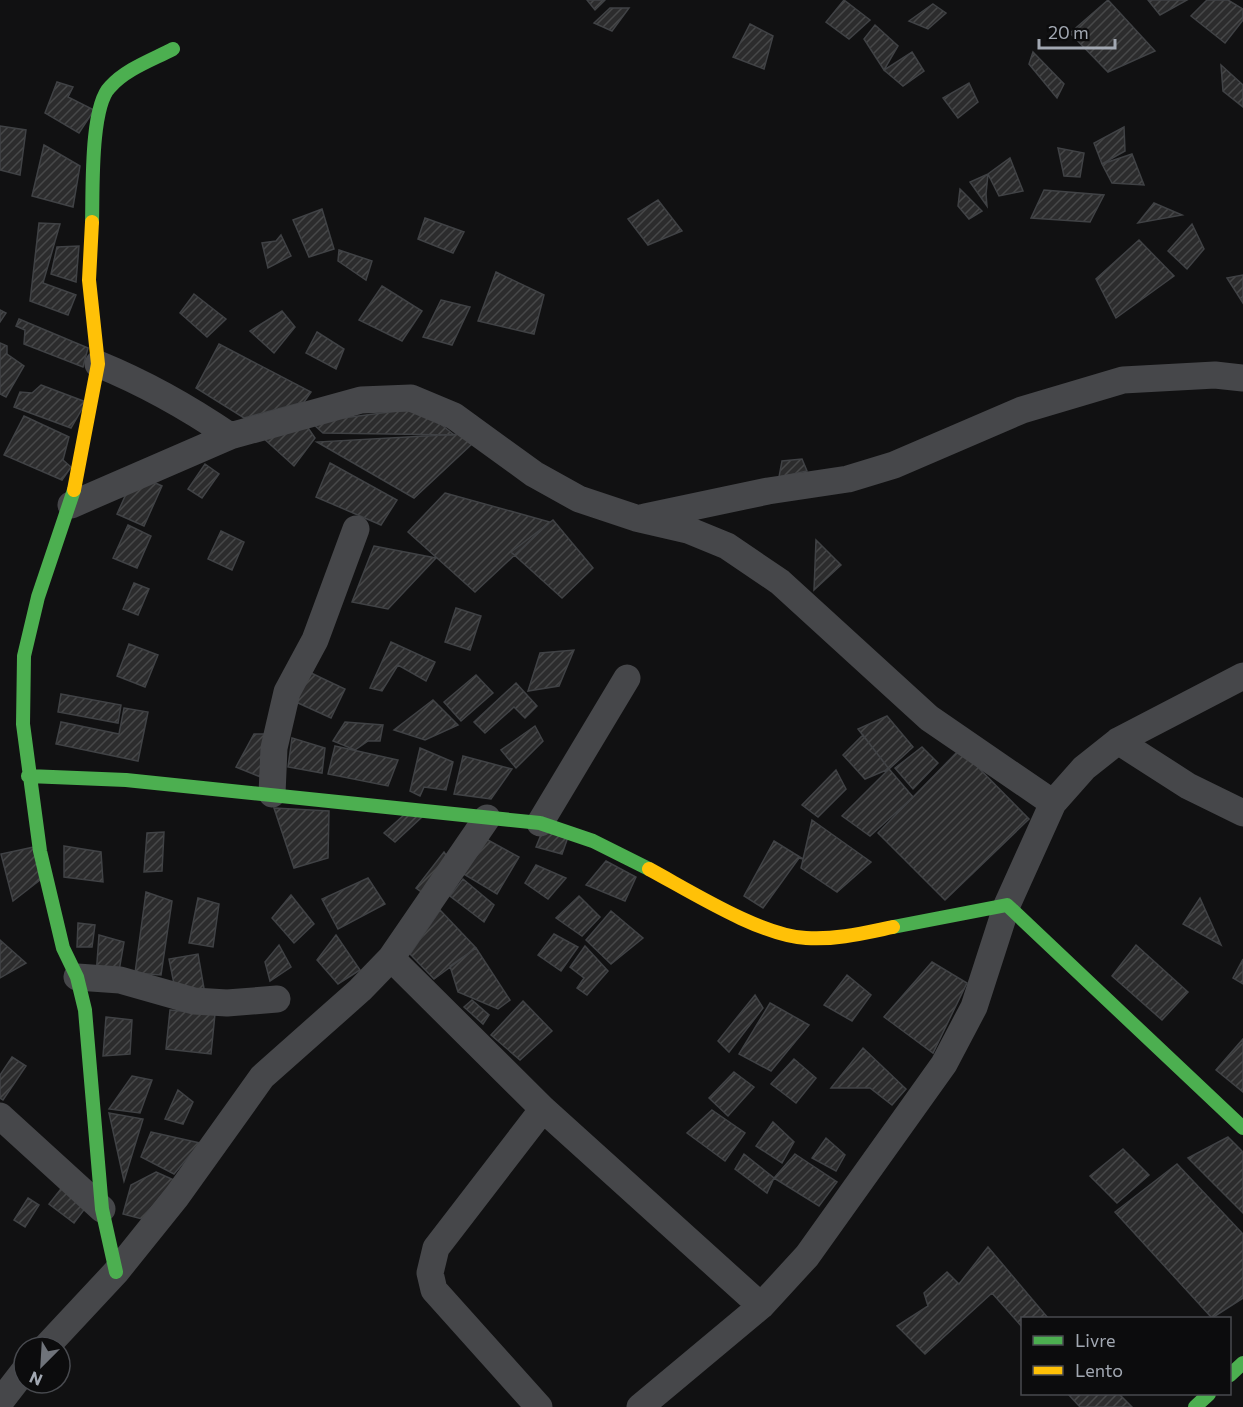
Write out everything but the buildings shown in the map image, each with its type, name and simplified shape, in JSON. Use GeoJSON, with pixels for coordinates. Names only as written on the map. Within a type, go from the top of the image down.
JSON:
{"type":"FeatureCollection","features":[{"type":"Feature","properties":{"kind":"street"},"geometry":{"type":"LineString","coordinates":[[116,1272],[102,1209],[85,1010],[77,977],[63,948],[40,851],[28,776],[23,724],[24,656],[38,597],[71,505],[98,364],[89,280],[97,116],[108,88],[125,74],[173,49]]}},
{"type":"Feature","properties":{"kind":"street"},"geometry":{"type":"LineString","coordinates":[[98,364],[146,383],[192,409],[230,436]]}},
{"type":"Feature","properties":{"kind":"street"},"geometry":{"type":"LineString","coordinates":[[636,518],[768,491],[848,478],[894,465],[1022,410],[1123,380],[1215,375],[1243,378]]}},
{"type":"Feature","properties":{"kind":"street"},"geometry":{"type":"LineString","coordinates":[[71,505],[230,436],[361,400],[411,399],[454,416],[534,474],[579,499],[636,518],[688,530],[727,546],[771,576],[929,718],[1053,803]]}},
{"type":"Feature","properties":{"kind":"street"},"geometry":{"type":"LineString","coordinates":[[272,794],[274,748],[287,692],[315,640],[356,529]]}},
{"type":"Feature","properties":{"kind":"street"},"geometry":{"type":"LineString","coordinates":[[640,1407],[761,1306],[807,1256],[944,1064],[974,1006],[1007,905],[1053,803],[1084,768],[1118,741],[1243,676]]}},
{"type":"Feature","properties":{"kind":"street"},"geometry":{"type":"LineString","coordinates":[[540,824],[627,678]]}},
{"type":"Feature","properties":{"kind":"street"},"geometry":{"type":"LineString","coordinates":[[1118,741],[1188,786],[1243,813]]}},
{"type":"Feature","properties":{"kind":"street"},"geometry":{"type":"LineString","coordinates":[[28,776],[126,780],[540,824],[593,841],[758,925],[803,938],[837,938],[1007,905]]}},
{"type":"Feature","properties":{"kind":"street"},"geometry":{"type":"LineString","coordinates":[[57,1335],[116,1272],[177,1196],[262,1077],[360,990],[391,958],[446,882],[487,818]]}},
{"type":"Feature","properties":{"kind":"street"},"geometry":{"type":"LineString","coordinates":[[1007,905],[1243,1128]]}},
{"type":"Feature","properties":{"kind":"street"},"geometry":{"type":"LineString","coordinates":[[391,958],[543,1109],[761,1306]]}},
{"type":"Feature","properties":{"kind":"street"},"geometry":{"type":"LineString","coordinates":[[77,977],[120,980],[194,1001],[227,1004],[277,999]]}},
{"type":"Feature","properties":{"kind":"street"},"geometry":{"type":"LineString","coordinates":[[539,1407],[434,1290],[430,1274],[436,1248],[543,1109]]}},
{"type":"Feature","properties":{"kind":"street"},"geometry":{"type":"LineString","coordinates":[[0,1116],[102,1209]]}},
{"type":"Feature","properties":{"kind":"street"},"geometry":{"type":"LineString","coordinates":[[1231,1374],[1243,1362]]}},
{"type":"Feature","properties":{"kind":"street"},"geometry":{"type":"LineString","coordinates":[[0,1402],[12,1386]]}},
{"type":"Feature","properties":{"kind":"street"},"geometry":{"type":"LineString","coordinates":[[1194,1407],[1208,1395]]}},
{"type":"Feature","properties":{"kind":"traffic: fast"},"geometry":{"type":"LineString","coordinates":[[92,222],[94,151],[99,112],[104,97],[110,87],[124,75],[173,49]]}},
{"type":"Feature","properties":{"kind":"traffic: fast"},"geometry":{"type":"LineString","coordinates":[[74,490],[38,597],[24,656],[23,724],[40,851],[63,948],[77,977],[85,1010],[102,1209],[116,1272]]}},
{"type":"Feature","properties":{"kind":"traffic: fast"},"geometry":{"type":"LineString","coordinates":[[28,776],[126,780],[540,823],[593,841],[649,869]]}},
{"type":"Feature","properties":{"kind":"traffic: fast"},"geometry":{"type":"LineString","coordinates":[[893,927],[1007,905],[1243,1128]]}},
{"type":"Feature","properties":{"kind":"traffic: fast"},"geometry":{"type":"LineString","coordinates":[[1231,1374],[1243,1363]]}},
{"type":"Feature","properties":{"kind":"traffic: fast"},"geometry":{"type":"LineString","coordinates":[[1195,1407],[1208,1395]]}},
{"type":"Feature","properties":{"kind":"traffic: slow"},"geometry":{"type":"LineString","coordinates":[[74,490],[98,364],[89,280],[92,222]]}},
{"type":"Feature","properties":{"kind":"traffic: slow"},"geometry":{"type":"LineString","coordinates":[[649,869],[747,921],[788,935],[828,938],[893,927]]}}]}
